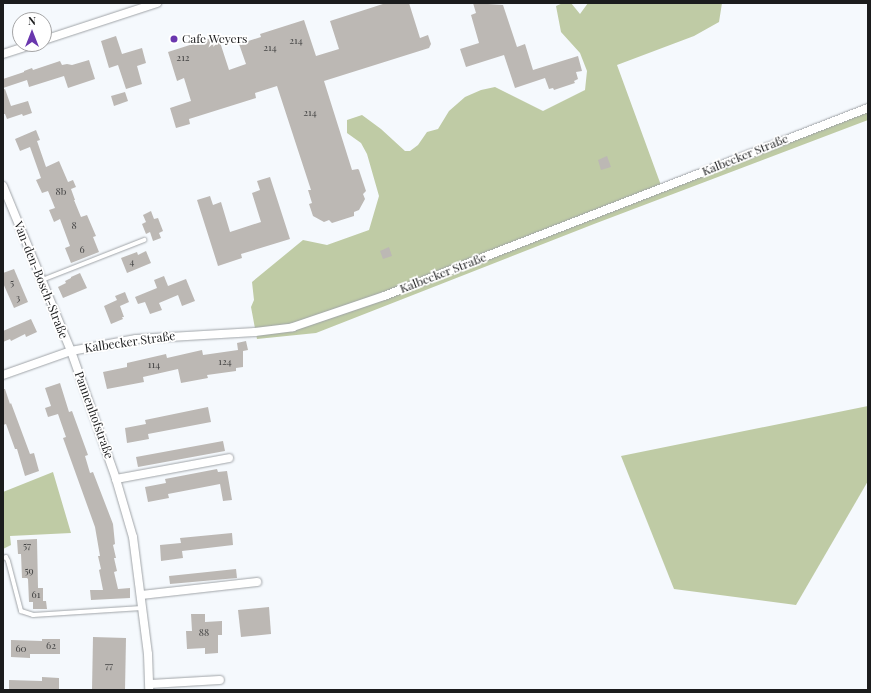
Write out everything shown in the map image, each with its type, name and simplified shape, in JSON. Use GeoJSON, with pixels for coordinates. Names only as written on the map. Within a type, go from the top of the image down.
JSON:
{"type":"FeatureCollection","features":[{"type":"Feature","properties":{"kind":"street"},"geometry":{"type":"LineString","coordinates":[[52,37],[157,3]]}},
{"type":"Feature","properties":{"kind":"street","name":"Kalbecker Straße"},"geometry":{"type":"LineString","coordinates":[[3,375],[71,351],[136,339],[284,329],[384,296],[868,108]]}},
{"type":"Feature","properties":{"kind":"street","name":"Van-den-Bosch-Straße"},"geometry":{"type":"LineString","coordinates":[[3,186],[71,351]]}},
{"type":"Feature","properties":{"kind":"street","name":"Pannenhofstraße"},"geometry":{"type":"LineString","coordinates":[[71,351],[116,479],[133,537],[142,608],[149,687],[220,680]]}},
{"type":"Feature","properties":{"kind":"street"},"geometry":{"type":"LineString","coordinates":[[116,479],[229,458]]}},
{"type":"Feature","properties":{"kind":"street"},"geometry":{"type":"LineString","coordinates":[[140,595],[257,582]]}},
{"type":"Feature","properties":{"kind":"lane"},"geometry":{"type":"LineString","coordinates":[[42,280],[144,240]]}},
{"type":"Feature","properties":{"kind":"lane"},"geometry":{"type":"LineString","coordinates":[[3,558],[6,557],[8,561],[21,611],[33,614],[142,608]]}},
{"type":"Feature","properties":{"kind":"green space"},"geometry":{"type":"Polygon","coordinates":[[[563,3],[571,3],[580,14],[588,3],[722,3],[719,22],[694,36],[617,65],[662,188],[868,108],[868,120],[594,224],[316,333],[257,339],[251,307],[254,300],[252,282],[303,240],[327,245],[369,230],[379,196],[367,154],[361,143],[347,133],[347,120],[362,115],[381,129],[405,151],[410,151],[418,145],[427,132],[438,129],[449,111],[465,97],[481,90],[495,87],[543,111],[585,90],[587,71],[580,53],[561,32],[556,6],[563,3]]]}},
{"type":"Feature","properties":{"kind":"green space"},"geometry":{"type":"Polygon","coordinates":[[[868,406],[868,481],[796,605],[674,589],[621,456],[868,406]]]}},
{"type":"Feature","properties":{"kind":"green space"},"geometry":{"type":"Polygon","coordinates":[[[53,472],[71,533],[10,536],[11,545],[3,549],[3,492],[53,472]]]}},
{"type":"Feature","properties":{"kind":"building"},"geometry":{"type":"Polygon","coordinates":[[[386,3],[409,3],[420,38],[428,35],[431,44],[429,48],[324,81],[352,170],[359,170],[366,191],[363,194],[365,199],[359,210],[354,212],[354,216],[332,223],[329,220],[324,222],[313,216],[309,204],[312,203],[308,190],[311,190],[277,86],[255,93],[256,98],[189,119],[190,124],[176,128],[170,108],[191,101],[184,78],[177,81],[168,52],[218,36],[229,70],[246,64],[239,44],[261,37],[260,34],[304,20],[316,56],[339,49],[330,21],[386,3]]]}},
{"type":"Feature","properties":{"kind":"building"},"geometry":{"type":"Polygon","coordinates":[[[473,3],[503,5],[517,47],[525,44],[533,70],[578,56],[582,71],[576,72],[578,79],[574,81],[575,83],[554,90],[553,88],[549,89],[545,78],[515,88],[504,55],[466,67],[460,49],[479,43],[471,15],[476,13],[473,3]]]}},
{"type":"Feature","properties":{"kind":"building"},"geometry":{"type":"Polygon","coordinates":[[[116,36],[122,54],[142,48],[146,63],[137,66],[142,84],[126,89],[118,65],[109,68],[101,41],[116,36]]]}},
{"type":"Feature","properties":{"kind":"building"},"geometry":{"type":"Polygon","coordinates":[[[89,60],[95,79],[68,88],[64,76],[29,87],[27,80],[3,88],[3,79],[32,68],[33,70],[60,61],[62,65],[72,65],[89,60]]]}},
{"type":"Feature","properties":{"kind":"building"},"geometry":{"type":"Polygon","coordinates":[[[5,89],[11,106],[28,101],[32,113],[23,116],[22,114],[7,119],[5,114],[3,114],[3,90],[5,89]]]}},
{"type":"Feature","properties":{"kind":"building"},"geometry":{"type":"Polygon","coordinates":[[[125,92],[128,101],[114,106],[111,96],[125,92]]]}},
{"type":"Feature","properties":{"kind":"building"},"geometry":{"type":"Polygon","coordinates":[[[36,130],[40,140],[37,141],[46,167],[59,161],[68,182],[73,180],[76,187],[71,189],[74,200],[81,217],[87,215],[96,236],[93,237],[99,252],[71,263],[65,248],[70,246],[60,219],[54,222],[49,210],[55,208],[48,191],[42,193],[36,180],[41,178],[30,147],[20,151],[15,139],[36,130]]]}},
{"type":"Feature","properties":{"kind":"building"},"geometry":{"type":"Polygon","coordinates":[[[607,156],[611,167],[601,170],[598,160],[607,156]]]}},
{"type":"Feature","properties":{"kind":"building"},"geometry":{"type":"Polygon","coordinates":[[[270,177],[290,239],[241,254],[242,258],[218,266],[197,200],[210,196],[213,205],[221,202],[230,232],[261,222],[252,193],[260,190],[257,181],[270,177]]]}},
{"type":"Feature","properties":{"kind":"building"},"geometry":{"type":"Polygon","coordinates":[[[151,211],[154,219],[158,218],[163,231],[159,233],[161,238],[153,241],[150,232],[146,234],[142,224],[146,222],[143,215],[151,211]]]}},
{"type":"Feature","properties":{"kind":"building"},"geometry":{"type":"Polygon","coordinates":[[[389,247],[392,256],[383,259],[380,251],[389,247]]]}},
{"type":"Feature","properties":{"kind":"building"},"geometry":{"type":"Polygon","coordinates":[[[146,251],[151,263],[127,273],[121,258],[137,252],[138,255],[146,251]]]}},
{"type":"Feature","properties":{"kind":"building"},"geometry":{"type":"Polygon","coordinates":[[[14,269],[28,302],[14,308],[3,283],[3,273],[14,269]]]}},
{"type":"Feature","properties":{"kind":"building"},"geometry":{"type":"Polygon","coordinates":[[[80,273],[87,288],[63,298],[58,287],[66,283],[65,281],[71,277],[80,273]]]}},
{"type":"Feature","properties":{"kind":"building"},"geometry":{"type":"Polygon","coordinates":[[[164,276],[168,286],[186,279],[195,301],[182,306],[178,295],[159,303],[162,310],[150,314],[145,302],[138,304],[135,297],[157,288],[154,280],[164,276]]]}},
{"type":"Feature","properties":{"kind":"building"},"geometry":{"type":"Polygon","coordinates":[[[125,292],[129,302],[120,306],[124,317],[122,317],[123,319],[111,324],[104,306],[117,300],[115,296],[125,292]]]}},
{"type":"Feature","properties":{"kind":"building"},"geometry":{"type":"Polygon","coordinates":[[[31,319],[37,332],[26,337],[25,334],[11,341],[10,339],[3,342],[3,331],[31,319]]]}},
{"type":"Feature","properties":{"kind":"building"},"geometry":{"type":"Polygon","coordinates":[[[246,341],[248,350],[243,351],[243,367],[236,368],[236,371],[207,375],[208,378],[181,383],[178,369],[143,377],[144,382],[107,389],[103,372],[127,367],[127,363],[166,354],[167,358],[202,350],[203,355],[238,350],[237,343],[246,341]]]}},
{"type":"Feature","properties":{"kind":"building"},"geometry":{"type":"Polygon","coordinates":[[[60,383],[69,412],[72,411],[88,455],[85,456],[90,473],[93,472],[113,524],[115,544],[113,545],[116,558],[114,558],[117,571],[114,572],[118,589],[130,588],[130,598],[91,600],[90,590],[103,590],[99,570],[101,569],[98,556],[100,556],[95,527],[63,438],[66,437],[58,414],[48,417],[45,408],[51,406],[45,388],[60,383]]]}},
{"type":"Feature","properties":{"kind":"building"},"geometry":{"type":"Polygon","coordinates":[[[3,389],[5,389],[10,404],[11,403],[30,454],[34,453],[39,471],[25,476],[17,449],[15,449],[6,424],[3,425],[3,389]]]}},
{"type":"Feature","properties":{"kind":"building"},"geometry":{"type":"Polygon","coordinates":[[[208,407],[211,422],[148,434],[149,439],[127,443],[125,428],[146,424],[145,420],[208,407]]]}},
{"type":"Feature","properties":{"kind":"building"},"geometry":{"type":"Polygon","coordinates":[[[223,441],[225,451],[138,467],[136,457],[223,441]]]}},
{"type":"Feature","properties":{"kind":"building"},"geometry":{"type":"Polygon","coordinates":[[[217,469],[218,472],[227,471],[232,500],[223,501],[220,484],[168,494],[169,498],[148,502],[145,487],[166,483],[165,479],[217,469]]]}},
{"type":"Feature","properties":{"kind":"building"},"geometry":{"type":"Polygon","coordinates":[[[232,533],[233,545],[182,551],[183,558],[161,561],[160,545],[181,543],[180,538],[232,533]]]}},
{"type":"Feature","properties":{"kind":"building"},"geometry":{"type":"Polygon","coordinates":[[[37,539],[38,588],[43,588],[43,601],[46,601],[47,609],[33,609],[33,602],[29,602],[28,579],[22,578],[21,554],[18,554],[17,540],[37,539]]]}},
{"type":"Feature","properties":{"kind":"building"},"geometry":{"type":"Polygon","coordinates":[[[236,569],[237,578],[170,584],[169,576],[236,569]]]}},
{"type":"Feature","properties":{"kind":"building"},"geometry":{"type":"Polygon","coordinates":[[[269,607],[271,634],[241,637],[238,610],[269,607]]]}},
{"type":"Feature","properties":{"kind":"building"},"geometry":{"type":"Polygon","coordinates":[[[191,614],[205,614],[205,622],[222,621],[222,635],[218,635],[218,653],[205,654],[205,648],[187,649],[186,631],[192,631],[191,614]]]}},
{"type":"Feature","properties":{"kind":"building"},"geometry":{"type":"Polygon","coordinates":[[[93,637],[126,638],[125,690],[92,690],[93,637]]]}},
{"type":"Feature","properties":{"kind":"building"},"geometry":{"type":"Polygon","coordinates":[[[42,639],[60,639],[60,654],[30,654],[30,658],[11,657],[11,640],[42,641],[42,639]]]}},
{"type":"Feature","properties":{"kind":"building"},"geometry":{"type":"Polygon","coordinates":[[[42,677],[59,678],[59,690],[9,690],[9,680],[42,681],[42,677]]]}},
{"type":"Feature","properties":{"kind":"place","name":"Cafe Weyers"},"geometry":{"type":"Point","coordinates":[174,39]}}]}
